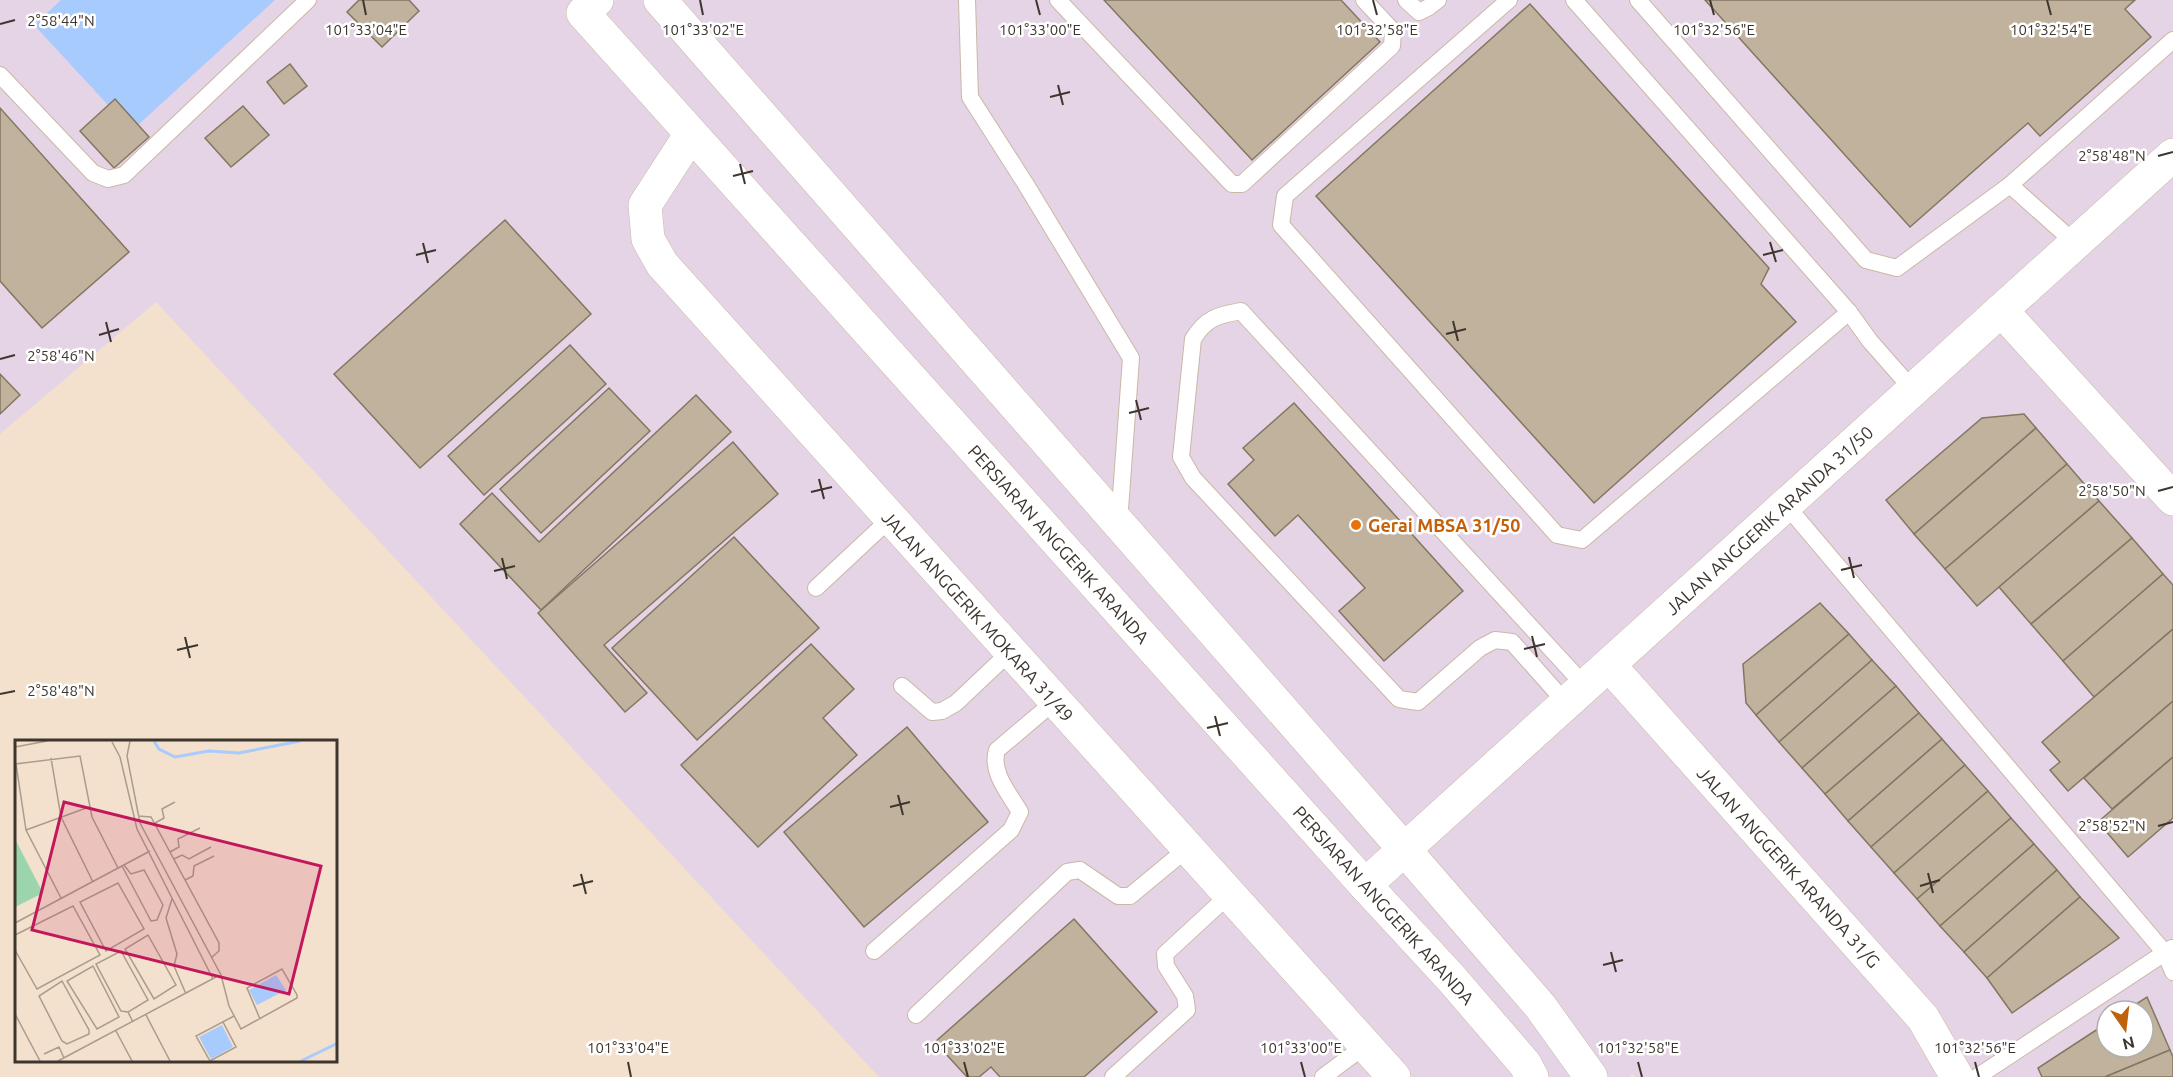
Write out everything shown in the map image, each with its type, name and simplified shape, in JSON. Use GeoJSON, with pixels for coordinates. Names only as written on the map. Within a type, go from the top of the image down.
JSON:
{"type":"FeatureCollection","features":[{"type":"Feature","properties":{"kind":"street"},"geometry":{"type":"LineString","coordinates":[[660,0],[1540,1006],[1591,1077]]}},
{"type":"Feature","properties":{"kind":"street","name":"PERSIARAN ANGGERIK ARANDA"},"geometry":{"type":"LineString","coordinates":[[585,4],[691,134],[1451,978],[1525,1064],[1532,1077]]}},
{"type":"Feature","properties":{"kind":"street","name":"JALAN ANGGERIK MOKARA 31/49"},"geometry":{"type":"LineString","coordinates":[[691,134],[645,205],[648,239],[662,264],[1394,1077]]}},
{"type":"Feature","properties":{"kind":"street","name":"JALAN ANGGERIK ARANDA 31/50"},"geometry":{"type":"LineString","coordinates":[[1365,885],[2173,155]]}},
{"type":"Feature","properties":{"kind":"street"},"geometry":{"type":"LineString","coordinates":[[2001,310],[2173,499]]}},
{"type":"Feature","properties":{"kind":"street","name":"JALAN ANGGERIK ARANDA 31/G"},"geometry":{"type":"LineString","coordinates":[[1609,664],[1923,1018],[1957,1077]]}},
{"type":"Feature","properties":{"kind":"lane"},"geometry":{"type":"LineString","coordinates":[[0,75],[93,173],[108,179],[124,175],[308,0]]}},
{"type":"Feature","properties":{"kind":"lane"},"geometry":{"type":"LineString","coordinates":[[967,0],[970,97],[1131,358],[1119,523]]}},
{"type":"Feature","properties":{"kind":"lane"},"geometry":{"type":"LineString","coordinates":[[1058,0],[1232,184],[1242,184],[1392,46],[1394,31],[1364,0]]}},
{"type":"Feature","properties":{"kind":"lane"},"geometry":{"type":"LineString","coordinates":[[1406,0],[1419,12],[1438,0]]}},
{"type":"Feature","properties":{"kind":"lane"},"geometry":{"type":"LineString","coordinates":[[1509,0],[1285,196],[1281,225],[1557,535],[1582,540],[1849,312]]}},
{"type":"Feature","properties":{"kind":"lane"},"geometry":{"type":"LineString","coordinates":[[1574,0],[1849,312],[1870,341],[1913,390]]}},
{"type":"Feature","properties":{"kind":"lane"},"geometry":{"type":"LineString","coordinates":[[1638,0],[1866,260],[1897,268],[2010,185],[2173,40]]}},
{"type":"Feature","properties":{"kind":"lane"},"geometry":{"type":"LineString","coordinates":[[2010,185],[2075,243]]}},
{"type":"Feature","properties":{"kind":"lane"},"geometry":{"type":"LineString","coordinates":[[1241,311],[1576,695],[1512,642],[1495,640],[1480,648],[1418,702],[1399,699],[1193,478],[1181,457],[1193,339],[1200,327],[1216,315],[1241,311]]}},
{"type":"Feature","properties":{"kind":"lane"},"geometry":{"type":"LineString","coordinates":[[1786,505],[2169,950],[2173,972]]}},
{"type":"Feature","properties":{"kind":"lane"},"geometry":{"type":"LineString","coordinates":[[816,588],[891,518]]}},
{"type":"Feature","properties":{"kind":"lane"},"geometry":{"type":"LineString","coordinates":[[902,686],[932,712],[942,711],[956,703],[1011,651]]}},
{"type":"Feature","properties":{"kind":"lane"},"geometry":{"type":"LineString","coordinates":[[874,951],[1011,830],[1020,812],[996,770],[994,760],[997,750],[1055,701]]}},
{"type":"Feature","properties":{"kind":"lane"},"geometry":{"type":"LineString","coordinates":[[916,1015],[1067,872],[1080,870],[1118,896],[1130,896],[1188,848]]}},
{"type":"Feature","properties":{"kind":"lane"},"geometry":{"type":"LineString","coordinates":[[1113,1077],[1186,1010],[1185,996],[1166,966],[1165,954],[1230,894]]}},
{"type":"Feature","properties":{"kind":"lane"},"geometry":{"type":"LineString","coordinates":[[1977,1077],[2169,950]]}},
{"type":"Feature","properties":{"kind":"lane"},"geometry":{"type":"LineString","coordinates":[[1323,1077],[1366,1045]]}},
{"type":"Feature","properties":{"kind":"shaded area"},"geometry":{"type":"Polygon","coordinates":[[[0,0],[2173,0],[2173,1077],[1635,1077],[1633,1074],[1629,1077],[879,1077],[156,302],[0,434],[0,0]]]}},
{"type":"Feature","properties":{"kind":"water"},"geometry":{"type":"Polygon","coordinates":[[[61,0],[275,0],[138,125],[115,100],[108,105],[34,25],[61,0]]]}},
{"type":"Feature","properties":{"kind":"building"},"geometry":{"type":"Polygon","coordinates":[[[359,0],[409,0],[419,11],[382,47],[347,12],[359,0]]]}},
{"type":"Feature","properties":{"kind":"building"},"geometry":{"type":"Polygon","coordinates":[[[1104,0],[1341,0],[1380,42],[1252,160],[1104,0]]]}},
{"type":"Feature","properties":{"kind":"building"},"geometry":{"type":"Polygon","coordinates":[[[1705,0],[2135,0],[2125,9],[2151,37],[2040,136],[2028,123],[1910,227],[1705,0]]]}},
{"type":"Feature","properties":{"kind":"building"},"geometry":{"type":"Polygon","coordinates":[[[1530,4],[1769,268],[1761,284],[1796,322],[1594,503],[1316,196],[1530,4]]]}},
{"type":"Feature","properties":{"kind":"building"},"geometry":{"type":"Polygon","coordinates":[[[290,64],[307,86],[284,104],[267,82],[290,64]]]}},
{"type":"Feature","properties":{"kind":"building"},"geometry":{"type":"Polygon","coordinates":[[[115,99],[149,137],[114,168],[80,131],[115,99]]]}},
{"type":"Feature","properties":{"kind":"building"},"geometry":{"type":"Polygon","coordinates":[[[243,106],[269,135],[231,167],[205,138],[243,106]]]}},
{"type":"Feature","properties":{"kind":"building"},"geometry":{"type":"Polygon","coordinates":[[[0,108],[129,252],[42,328],[0,281],[0,108]]]}},
{"type":"Feature","properties":{"kind":"building"},"geometry":{"type":"Polygon","coordinates":[[[505,220],[591,314],[420,468],[334,374],[505,220]]]}},
{"type":"Feature","properties":{"kind":"building"},"geometry":{"type":"Polygon","coordinates":[[[570,345],[606,384],[484,495],[448,456],[570,345]]]}},
{"type":"Feature","properties":{"kind":"building"},"geometry":{"type":"Polygon","coordinates":[[[0,374],[20,395],[0,414],[0,374]]]}},
{"type":"Feature","properties":{"kind":"building"},"geometry":{"type":"Polygon","coordinates":[[[609,388],[650,431],[541,533],[500,489],[609,388]]]}},
{"type":"Feature","properties":{"kind":"building"},"geometry":{"type":"Polygon","coordinates":[[[696,395],[731,432],[541,610],[460,524],[492,493],[539,542],[696,395]]]}},
{"type":"Feature","properties":{"kind":"building","name":"Gerai MBSA 31/50"},"geometry":{"type":"Polygon","coordinates":[[[1294,403],[1463,591],[1384,661],[1339,611],[1365,588],[1298,515],[1275,536],[1228,484],[1254,460],[1243,448],[1294,403]]]}},
{"type":"Feature","properties":{"kind":"building"},"geometry":{"type":"Polygon","coordinates":[[[2024,414],[2036,428],[1914,534],[1886,500],[1982,418],[2024,414]]]}},
{"type":"Feature","properties":{"kind":"building"},"geometry":{"type":"Polygon","coordinates":[[[2036,428],[2067,464],[1945,569],[1914,534],[2036,428]]]}},
{"type":"Feature","properties":{"kind":"building"},"geometry":{"type":"Polygon","coordinates":[[[733,442],[778,494],[604,645],[647,693],[625,712],[538,613],[733,442]]]}},
{"type":"Feature","properties":{"kind":"building"},"geometry":{"type":"Polygon","coordinates":[[[2067,464],[2099,501],[1977,606],[1945,569],[2067,464]]]}},
{"type":"Feature","properties":{"kind":"building"},"geometry":{"type":"Polygon","coordinates":[[[2099,501],[2132,538],[2031,624],[1999,587],[2099,501]]]}},
{"type":"Feature","properties":{"kind":"building"},"geometry":{"type":"Polygon","coordinates":[[[734,537],[819,628],[697,740],[612,648],[734,537]]]}},
{"type":"Feature","properties":{"kind":"building"},"geometry":{"type":"Polygon","coordinates":[[[2132,538],[2163,574],[2063,661],[2031,624],[2132,538]]]}},
{"type":"Feature","properties":{"kind":"building"},"geometry":{"type":"Polygon","coordinates":[[[2163,574],[2173,585],[2173,629],[2094,697],[2063,661],[2163,574]]]}},
{"type":"Feature","properties":{"kind":"building"},"geometry":{"type":"Polygon","coordinates":[[[1820,603],[1849,634],[1756,715],[1746,703],[1743,664],[1820,603]]]}},
{"type":"Feature","properties":{"kind":"building"},"geometry":{"type":"Polygon","coordinates":[[[2173,629],[2173,701],[2068,791],[2050,770],[2060,762],[2042,742],[2173,629]]]}},
{"type":"Feature","properties":{"kind":"building"},"geometry":{"type":"Polygon","coordinates":[[[1849,634],[1872,660],[1779,742],[1756,715],[1849,634]]]}},
{"type":"Feature","properties":{"kind":"building"},"geometry":{"type":"Polygon","coordinates":[[[811,644],[854,689],[823,718],[857,755],[758,847],[681,765],[811,644]]]}},
{"type":"Feature","properties":{"kind":"building"},"geometry":{"type":"Polygon","coordinates":[[[1872,660],[1896,686],[1802,768],[1779,742],[1872,660]]]}},
{"type":"Feature","properties":{"kind":"building"},"geometry":{"type":"Polygon","coordinates":[[[1896,686],[1919,713],[1825,794],[1802,768],[1896,686]]]}},
{"type":"Feature","properties":{"kind":"building"},"geometry":{"type":"Polygon","coordinates":[[[2173,701],[2173,757],[2112,809],[2084,778],[2173,701]]]}},
{"type":"Feature","properties":{"kind":"building"},"geometry":{"type":"Polygon","coordinates":[[[1919,713],[1942,739],[1848,821],[1825,794],[1919,713]]]}},
{"type":"Feature","properties":{"kind":"building"},"geometry":{"type":"Polygon","coordinates":[[[907,727],[988,822],[864,927],[784,832],[907,727]]]}},
{"type":"Feature","properties":{"kind":"building"},"geometry":{"type":"Polygon","coordinates":[[[1942,739],[1965,765],[1871,847],[1848,821],[1942,739]]]}},
{"type":"Feature","properties":{"kind":"building"},"geometry":{"type":"Polygon","coordinates":[[[2173,757],[2173,818],[2128,857],[2098,822],[2173,757]]]}},
{"type":"Feature","properties":{"kind":"building"},"geometry":{"type":"Polygon","coordinates":[[[1965,765],[1988,791],[1894,873],[1871,847],[1965,765]]]}},
{"type":"Feature","properties":{"kind":"building"},"geometry":{"type":"Polygon","coordinates":[[[1988,791],[2011,818],[1917,899],[1894,873],[1988,791]]]}},
{"type":"Feature","properties":{"kind":"building"},"geometry":{"type":"Polygon","coordinates":[[[2011,818],[2034,844],[1940,926],[1917,899],[2011,818]]]}},
{"type":"Feature","properties":{"kind":"building"},"geometry":{"type":"Polygon","coordinates":[[[2034,844],[2057,870],[1964,952],[1940,926],[2034,844]]]}},
{"type":"Feature","properties":{"kind":"building"},"geometry":{"type":"Polygon","coordinates":[[[2057,870],[2080,897],[1987,978],[1964,952],[2057,870]]]}},
{"type":"Feature","properties":{"kind":"building"},"geometry":{"type":"Polygon","coordinates":[[[2080,897],[2119,938],[2012,1013],[1987,978],[2080,897]]]}},
{"type":"Feature","properties":{"kind":"building"},"geometry":{"type":"Polygon","coordinates":[[[1074,919],[1157,1012],[1084,1077],[1000,1077],[991,1067],[979,1077],[967,1077],[935,1042],[1074,919]]]}},
{"type":"Feature","properties":{"kind":"building"},"geometry":{"type":"Polygon","coordinates":[[[2155,1015],[2170,1050],[2155,1056],[2155,1015]]]}},
{"type":"Feature","properties":{"kind":"building"},"geometry":{"type":"Polygon","coordinates":[[[2095,1031],[2095,1059],[2148,1059],[2105,1077],[2042,1077],[2038,1068],[2095,1031]]]}},
{"type":"Feature","properties":{"kind":"building"},"geometry":{"type":"Polygon","coordinates":[[[2170,1050],[2173,1057],[2173,1077],[2105,1077],[2148,1059],[2155,1059],[2155,1056],[2170,1050]]]}},
{"type":"Feature","properties":{"kind":"place","name":"Gerai MBSA 31/50"},"geometry":{"type":"Point","coordinates":[1356,525]}}]}
